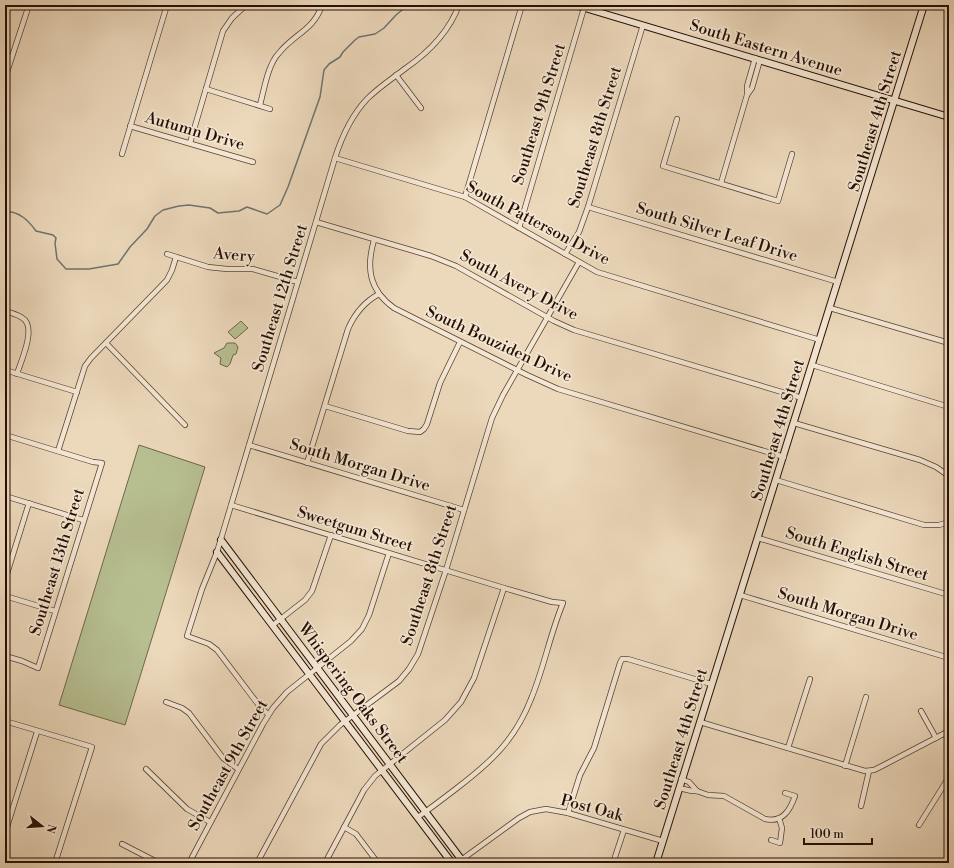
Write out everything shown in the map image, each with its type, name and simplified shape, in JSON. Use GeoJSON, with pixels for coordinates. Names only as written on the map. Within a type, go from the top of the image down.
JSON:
{"type":"FeatureCollection","features":[{"type":"Feature","properties":{"kind":"main road","name":"South Eastern Avenue"},"geometry":{"type":"LineString","coordinates":[[575,5],[949,117]]}},
{"type":"Feature","properties":{"kind":"main road","name":"Southeast 4th Street"},"geometry":{"type":"LineString","coordinates":[[656,863],[924,5]]}},
{"type":"Feature","properties":{"kind":"main road","name":"Whispering Oaks Street"},"geometry":{"type":"LineString","coordinates":[[221,540],[390,764],[461,862]]}},
{"type":"Feature","properties":{"kind":"main road","name":"Whispering Oaks Street"},"geometry":{"type":"LineString","coordinates":[[217,552],[310,673],[452,863]]}},
{"type":"Feature","properties":{"kind":"street"},"geometry":{"type":"LineString","coordinates":[[5,78],[29,5]]}},
{"type":"Feature","properties":{"kind":"street"},"geometry":{"type":"LineString","coordinates":[[122,154],[167,5]]}},
{"type":"Feature","properties":{"kind":"street"},"geometry":{"type":"LineString","coordinates":[[190,143],[224,31],[232,18],[246,5]]}},
{"type":"Feature","properties":{"kind":"street"},"geometry":{"type":"LineString","coordinates":[[260,105],[275,57],[282,49],[312,24],[319,14],[322,5]]}},
{"type":"Feature","properties":{"kind":"street","name":"Southeast 12th Street"},"geometry":{"type":"LineString","coordinates":[[268,714],[261,708],[217,650],[209,644],[187,636],[202,589],[221,540],[335,158],[348,124],[358,110],[376,91],[418,59],[436,42],[449,26],[459,5]]}},
{"type":"Feature","properties":{"kind":"street"},"geometry":{"type":"LineString","coordinates":[[465,197],[522,5]]}},
{"type":"Feature","properties":{"kind":"street","name":"Southeast 9th Street"},"geometry":{"type":"LineString","coordinates":[[518,228],[584,8]]}},
{"type":"Feature","properties":{"kind":"street","name":"Southeast 8th Street"},"geometry":{"type":"LineString","coordinates":[[565,254],[579,232],[588,207],[643,25]]}},
{"type":"Feature","properties":{"kind":"street"},"geometry":{"type":"LineString","coordinates":[[721,183],[747,95],[752,88],[758,59]]}},
{"type":"Feature","properties":{"kind":"street"},"geometry":{"type":"LineString","coordinates":[[396,75],[421,108]]}},
{"type":"Feature","properties":{"kind":"street"},"geometry":{"type":"LineString","coordinates":[[206,90],[270,109]]}},
{"type":"Feature","properties":{"kind":"street"},"geometry":{"type":"LineString","coordinates":[[677,119],[663,166],[778,201],[792,154]]}},
{"type":"Feature","properties":{"kind":"street","name":"Autumn Drive"},"geometry":{"type":"LineString","coordinates":[[130,126],[253,162]]}},
{"type":"Feature","properties":{"kind":"street","name":"South Patterson Drive"},"geometry":{"type":"LineString","coordinates":[[335,158],[465,197],[597,272],[820,340]]}},
{"type":"Feature","properties":{"kind":"street","name":"South Silver Leaf Drive"},"geometry":{"type":"LineString","coordinates":[[588,207],[838,282]]}},
{"type":"Feature","properties":{"kind":"street","name":"South Avery Drive"},"geometry":{"type":"LineString","coordinates":[[316,222],[431,256],[456,266],[574,330],[802,398]]}},
{"type":"Feature","properties":{"kind":"street","name":"South Bouziden Drive"},"geometry":{"type":"LineString","coordinates":[[374,240],[371,251],[370,270],[376,290],[394,308],[460,342],[558,389],[784,457]]}},
{"type":"Feature","properties":{"kind":"street","name":"Avery"},"geometry":{"type":"LineString","coordinates":[[167,254],[218,269],[253,269],[298,282]]}},
{"type":"Feature","properties":{"kind":"street"},"geometry":{"type":"LineString","coordinates":[[5,434],[58,451],[85,366],[167,280],[176,257]]}},
{"type":"Feature","properties":{"kind":"street","name":"Southeast 8th Street"},"geometry":{"type":"LineString","coordinates":[[257,863],[318,748],[331,733],[399,681],[413,663],[421,646],[446,570],[488,428],[517,370],[579,262]]}},
{"type":"Feature","properties":{"kind":"street"},"geometry":{"type":"LineString","coordinates":[[307,463],[352,320],[363,306],[379,294]]}},
{"type":"Feature","properties":{"kind":"street"},"geometry":{"type":"LineString","coordinates":[[830,308],[949,343]]}},
{"type":"Feature","properties":{"kind":"street"},"geometry":{"type":"LineString","coordinates":[[5,311],[22,317],[28,323],[29,334],[17,374]]}},
{"type":"Feature","properties":{"kind":"street"},"geometry":{"type":"LineString","coordinates":[[325,406],[408,431],[422,431],[427,424],[440,383],[460,342]]}},
{"type":"Feature","properties":{"kind":"street"},"geometry":{"type":"LineString","coordinates":[[106,343],[185,425]]}},
{"type":"Feature","properties":{"kind":"street"},"geometry":{"type":"LineString","coordinates":[[812,365],[949,407]]}},
{"type":"Feature","properties":{"kind":"street"},"geometry":{"type":"LineString","coordinates":[[5,370],[77,392]]}},
{"type":"Feature","properties":{"kind":"street"},"geometry":{"type":"LineString","coordinates":[[794,423],[920,460],[936,467],[949,476]]}},
{"type":"Feature","properties":{"kind":"street","name":"South Morgan Drive"},"geometry":{"type":"LineString","coordinates":[[249,445],[464,510]]}},
{"type":"Feature","properties":{"kind":"street","name":"Southeast 13th Street"},"geometry":{"type":"LineString","coordinates":[[5,656],[38,668],[102,463],[93,462],[58,451]]}},
{"type":"Feature","properties":{"kind":"street"},"geometry":{"type":"LineString","coordinates":[[776,480],[924,525],[939,525],[949,522]]}},
{"type":"Feature","properties":{"kind":"street"},"geometry":{"type":"LineString","coordinates":[[5,496],[83,520]]}},
{"type":"Feature","properties":{"kind":"street"},"geometry":{"type":"LineString","coordinates":[[5,580],[29,503]]}},
{"type":"Feature","properties":{"kind":"street","name":"Sweetgum Street"},"geometry":{"type":"LineString","coordinates":[[231,505],[504,588],[552,602],[563,603],[532,697],[520,724],[513,735],[487,764],[425,812]]}},
{"type":"Feature","properties":{"kind":"street"},"geometry":{"type":"LineString","coordinates":[[273,625],[305,600],[312,591],[331,535]]}},
{"type":"Feature","properties":{"kind":"street","name":"South English Street"},"geometry":{"type":"LineString","coordinates":[[758,538],[949,595]]}},
{"type":"Feature","properties":{"kind":"street","name":"Southeast 9th Street"},"geometry":{"type":"LineString","coordinates":[[189,863],[268,714],[286,692],[351,641],[362,629],[388,553]]}},
{"type":"Feature","properties":{"kind":"street"},"geometry":{"type":"LineString","coordinates":[[325,863],[364,790],[382,769],[445,720],[461,702],[474,678],[504,588]]}},
{"type":"Feature","properties":{"kind":"street","name":"South Morgan Drive"},"geometry":{"type":"LineString","coordinates":[[740,595],[949,658]]}},
{"type":"Feature","properties":{"kind":"street"},"geometry":{"type":"LineString","coordinates":[[5,596],[55,611]]}},
{"type":"Feature","properties":{"kind":"street"},"geometry":{"type":"LineString","coordinates":[[568,813],[580,775],[594,748],[622,659],[628,659],[712,684]]}},
{"type":"Feature","properties":{"kind":"street"},"geometry":{"type":"LineString","coordinates":[[788,748],[810,679]]}},
{"type":"Feature","properties":{"kind":"street"},"geometry":{"type":"LineString","coordinates":[[846,766],[866,697]]}},
{"type":"Feature","properties":{"kind":"street"},"geometry":{"type":"LineString","coordinates":[[166,702],[182,708],[189,713],[223,758],[238,769]]}},
{"type":"Feature","properties":{"kind":"street"},"geometry":{"type":"LineString","coordinates":[[921,711],[936,738]]}},
{"type":"Feature","properties":{"kind":"street"},"geometry":{"type":"LineString","coordinates":[[5,722],[92,747],[55,863]]}},
{"type":"Feature","properties":{"kind":"street"},"geometry":{"type":"LineString","coordinates":[[700,722],[846,766],[869,771],[884,765],[949,731]]}},
{"type":"Feature","properties":{"kind":"street"},"geometry":{"type":"LineString","coordinates":[[5,833],[37,732]]}},
{"type":"Feature","properties":{"kind":"street"},"geometry":{"type":"LineString","coordinates":[[146,769],[187,809],[210,822]]}},
{"type":"Feature","properties":{"kind":"street"},"geometry":{"type":"LineString","coordinates":[[861,806],[869,771]]}},
{"type":"Feature","properties":{"kind":"street"},"geometry":{"type":"LineString","coordinates":[[919,825],[949,776]]}},
{"type":"Feature","properties":{"kind":"street"},"geometry":{"type":"LineString","coordinates":[[681,779],[689,782],[698,791]]}},
{"type":"Feature","properties":{"kind":"street"},"geometry":{"type":"LineString","coordinates":[[679,788],[698,791],[708,795],[721,795],[765,819],[775,820],[789,810],[795,796],[785,793]]}},
{"type":"Feature","properties":{"kind":"street","name":"Post Oak"},"geometry":{"type":"LineString","coordinates":[[461,862],[512,823],[530,812],[546,809],[568,813],[663,841]]}},
{"type":"Feature","properties":{"kind":"street"},"geometry":{"type":"LineString","coordinates":[[418,817],[425,812]]}},
{"type":"Feature","properties":{"kind":"street"},"geometry":{"type":"LineString","coordinates":[[770,840],[780,843],[782,828],[779,818]]}},
{"type":"Feature","properties":{"kind":"street"},"geometry":{"type":"LineString","coordinates":[[344,827],[356,834],[378,863]]}},
{"type":"Feature","properties":{"kind":"street"},"geometry":{"type":"LineString","coordinates":[[613,863],[624,830]]}},
{"type":"Feature","properties":{"kind":"street"},"geometry":{"type":"LineString","coordinates":[[122,844],[159,863]]}},
{"type":"Feature","properties":{"kind":"green space"},"geometry":{"type":"Polygon","coordinates":[[[241,321],[248,328],[235,339],[228,332],[241,321]]]}},
{"type":"Feature","properties":{"kind":"green space"},"geometry":{"type":"Polygon","coordinates":[[[227,343],[235,343],[238,347],[236,354],[233,355],[230,364],[227,367],[220,364],[221,358],[214,353],[224,348],[227,343]]]}},
{"type":"Feature","properties":{"kind":"green space"},"geometry":{"type":"Polygon","coordinates":[[[139,445],[205,467],[125,725],[59,705],[139,445]]]}},
{"type":"Feature","properties":{"kind":"waterway"},"geometry":{"type":"LineString","coordinates":[[5,211],[15,213],[23,217],[36,231],[53,235],[56,238],[55,243],[57,259],[66,269],[89,269],[118,264],[130,247],[147,229],[155,216],[163,210],[189,205],[210,208],[218,213],[239,211],[247,207],[267,214],[280,205],[288,187],[320,97],[324,70],[329,64],[340,57],[355,40],[359,37],[375,34],[384,28],[408,5]]}}]}
